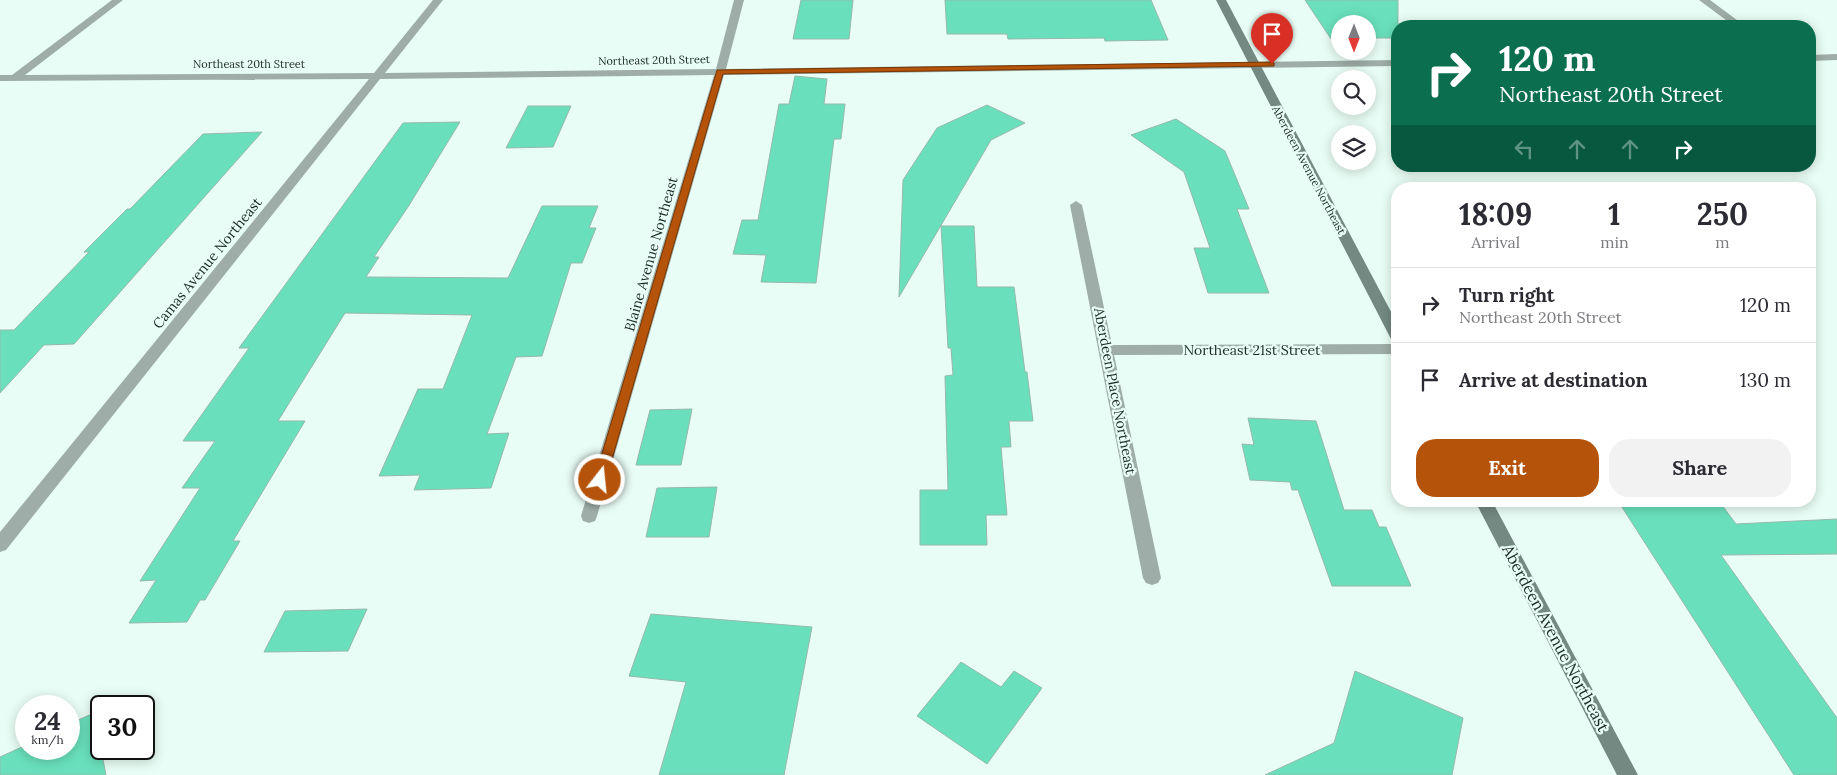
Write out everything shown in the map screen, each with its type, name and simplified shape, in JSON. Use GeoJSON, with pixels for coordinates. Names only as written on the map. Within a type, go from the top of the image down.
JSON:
{"type":"FeatureCollection","features":[{"type":"Feature","properties":{"kind":"street"},"geometry":{"type":"LineString","coordinates":[[14,78],[118,0]]}},
{"type":"Feature","properties":{"kind":"street","name":"Camas Avenue Northeast"},"geometry":{"type":"LineString","coordinates":[[0,545],[438,0]]}},
{"type":"Feature","properties":{"kind":"street","name":"Blaine Avenue Northeast"},"geometry":{"type":"LineString","coordinates":[[589,516],[720,72],[739,0]]}},
{"type":"Feature","properties":{"kind":"street","name":"Aberdeen Avenue Northeast"},"geometry":{"type":"LineString","coordinates":[[1221,0],[1391,326]]}},
{"type":"Feature","properties":{"kind":"street"},"geometry":{"type":"LineString","coordinates":[[1704,0],[1732,20]]}},
{"type":"Feature","properties":{"kind":"street"},"geometry":{"type":"LineString","coordinates":[[1816,58],[1837,57]]}},
{"type":"Feature","properties":{"kind":"street","name":"Northeast 20th Street"},"geometry":{"type":"LineString","coordinates":[[0,78],[378,76],[1391,63]]}},
{"type":"Feature","properties":{"kind":"street","name":"Aberdeen Place Northeast"},"geometry":{"type":"LineString","coordinates":[[1076,205],[1152,578]]}},
{"type":"Feature","properties":{"kind":"street","name":"Northeast 21st Street"},"geometry":{"type":"LineString","coordinates":[[1107,350],[1391,349]]}},
{"type":"Feature","properties":{"kind":"street","name":"Aberdeen Avenue Northeast"},"geometry":{"type":"LineString","coordinates":[[1486,507],[1628,775]]}},
{"type":"Feature","properties":{"kind":"building"},"geometry":{"type":"Polygon","coordinates":[[[801,0],[853,0],[849,39],[793,39],[801,0]]]}},
{"type":"Feature","properties":{"kind":"building"},"geometry":{"type":"Polygon","coordinates":[[[945,0],[1151,0],[1168,40],[1105,41],[1104,38],[1008,39],[1007,34],[947,34],[945,0]]]}},
{"type":"Feature","properties":{"kind":"building"},"geometry":{"type":"Polygon","coordinates":[[[1305,0],[1398,0],[1398,20],[1391,20],[1391,38],[1376,38],[1376,15],[1331,15],[1331,39],[1305,0]]]}},
{"type":"Feature","properties":{"kind":"building"},"geometry":{"type":"Polygon","coordinates":[[[795,76],[827,79],[824,104],[845,104],[841,139],[834,139],[816,283],[761,282],[766,255],[733,254],[742,220],[758,220],[779,104],[789,104],[795,76]]]}},
{"type":"Feature","properties":{"kind":"building"},"geometry":{"type":"Polygon","coordinates":[[[987,105],[1025,123],[991,140],[899,297],[903,180],[937,128],[987,105]]]}},
{"type":"Feature","properties":{"kind":"building"},"geometry":{"type":"Polygon","coordinates":[[[528,106],[571,106],[553,147],[506,148],[528,106]]]}},
{"type":"Feature","properties":{"kind":"building"},"geometry":{"type":"Polygon","coordinates":[[[1176,119],[1225,151],[1249,209],[1237,209],[1269,293],[1208,293],[1194,248],[1210,248],[1184,172],[1131,135],[1176,119]]]}},
{"type":"Feature","properties":{"kind":"building"},"geometry":{"type":"Polygon","coordinates":[[[460,122],[408,207],[374,257],[379,257],[366,277],[508,278],[542,206],[598,206],[589,228],[596,228],[582,263],[571,263],[542,356],[516,357],[487,434],[509,433],[491,488],[414,490],[420,475],[379,476],[418,389],[443,389],[472,315],[345,313],[278,421],[305,421],[233,541],[240,541],[205,600],[200,600],[187,622],[129,623],[156,580],[140,581],[200,488],[182,488],[215,441],[183,441],[249,348],[239,348],[403,123],[460,122]]]}},
{"type":"Feature","properties":{"kind":"building"},"geometry":{"type":"Polygon","coordinates":[[[262,132],[74,344],[44,345],[0,393],[0,330],[14,330],[89,252],[84,252],[127,209],[130,209],[203,134],[262,132]]]}},
{"type":"Feature","properties":{"kind":"building"},"geometry":{"type":"Polygon","coordinates":[[[941,226],[974,226],[977,287],[1014,287],[1025,372],[1027,372],[1033,421],[1009,421],[1011,447],[1001,447],[1007,515],[986,515],[987,545],[920,545],[920,490],[948,490],[945,376],[953,375],[951,348],[948,348],[941,226]]]}},
{"type":"Feature","properties":{"kind":"building"},"geometry":{"type":"Polygon","coordinates":[[[692,409],[681,465],[636,465],[650,410],[692,409]]]}},
{"type":"Feature","properties":{"kind":"building"},"geometry":{"type":"Polygon","coordinates":[[[1248,418],[1316,421],[1344,510],[1372,510],[1379,527],[1386,527],[1411,586],[1332,586],[1298,490],[1292,490],[1290,482],[1250,480],[1242,444],[1254,445],[1248,418]]]}},
{"type":"Feature","properties":{"kind":"building"},"geometry":{"type":"Polygon","coordinates":[[[717,487],[709,537],[646,537],[657,488],[717,487]]]}},
{"type":"Feature","properties":{"kind":"building"},"geometry":{"type":"Polygon","coordinates":[[[1622,507],[1723,507],[1736,524],[1837,519],[1837,554],[1721,555],[1837,718],[1837,775],[1794,775],[1622,507]]]}},
{"type":"Feature","properties":{"kind":"building"},"geometry":{"type":"Polygon","coordinates":[[[367,609],[348,651],[264,652],[285,611],[367,609]]]}},
{"type":"Feature","properties":{"kind":"building"},"geometry":{"type":"Polygon","coordinates":[[[651,614],[812,627],[784,775],[659,775],[686,682],[629,676],[651,614]]]}},
{"type":"Feature","properties":{"kind":"building"},"geometry":{"type":"Polygon","coordinates":[[[961,662],[1001,687],[1014,671],[1042,688],[987,764],[917,716],[961,662]]]}},
{"type":"Feature","properties":{"kind":"building"},"geometry":{"type":"Polygon","coordinates":[[[1355,671],[1463,718],[1452,775],[1265,775],[1334,743],[1355,671]]]}},
{"type":"Feature","properties":{"kind":"building"},"geometry":{"type":"Polygon","coordinates":[[[90,715],[90,760],[103,760],[106,775],[0,775],[0,757],[15,750],[15,760],[80,760],[80,719],[90,715]]]}},
{"type":"Feature","properties":{"kind":"route"},"geometry":{"type":"LineString","coordinates":[[600,480],[720,72],[1272,64]]}}]}
